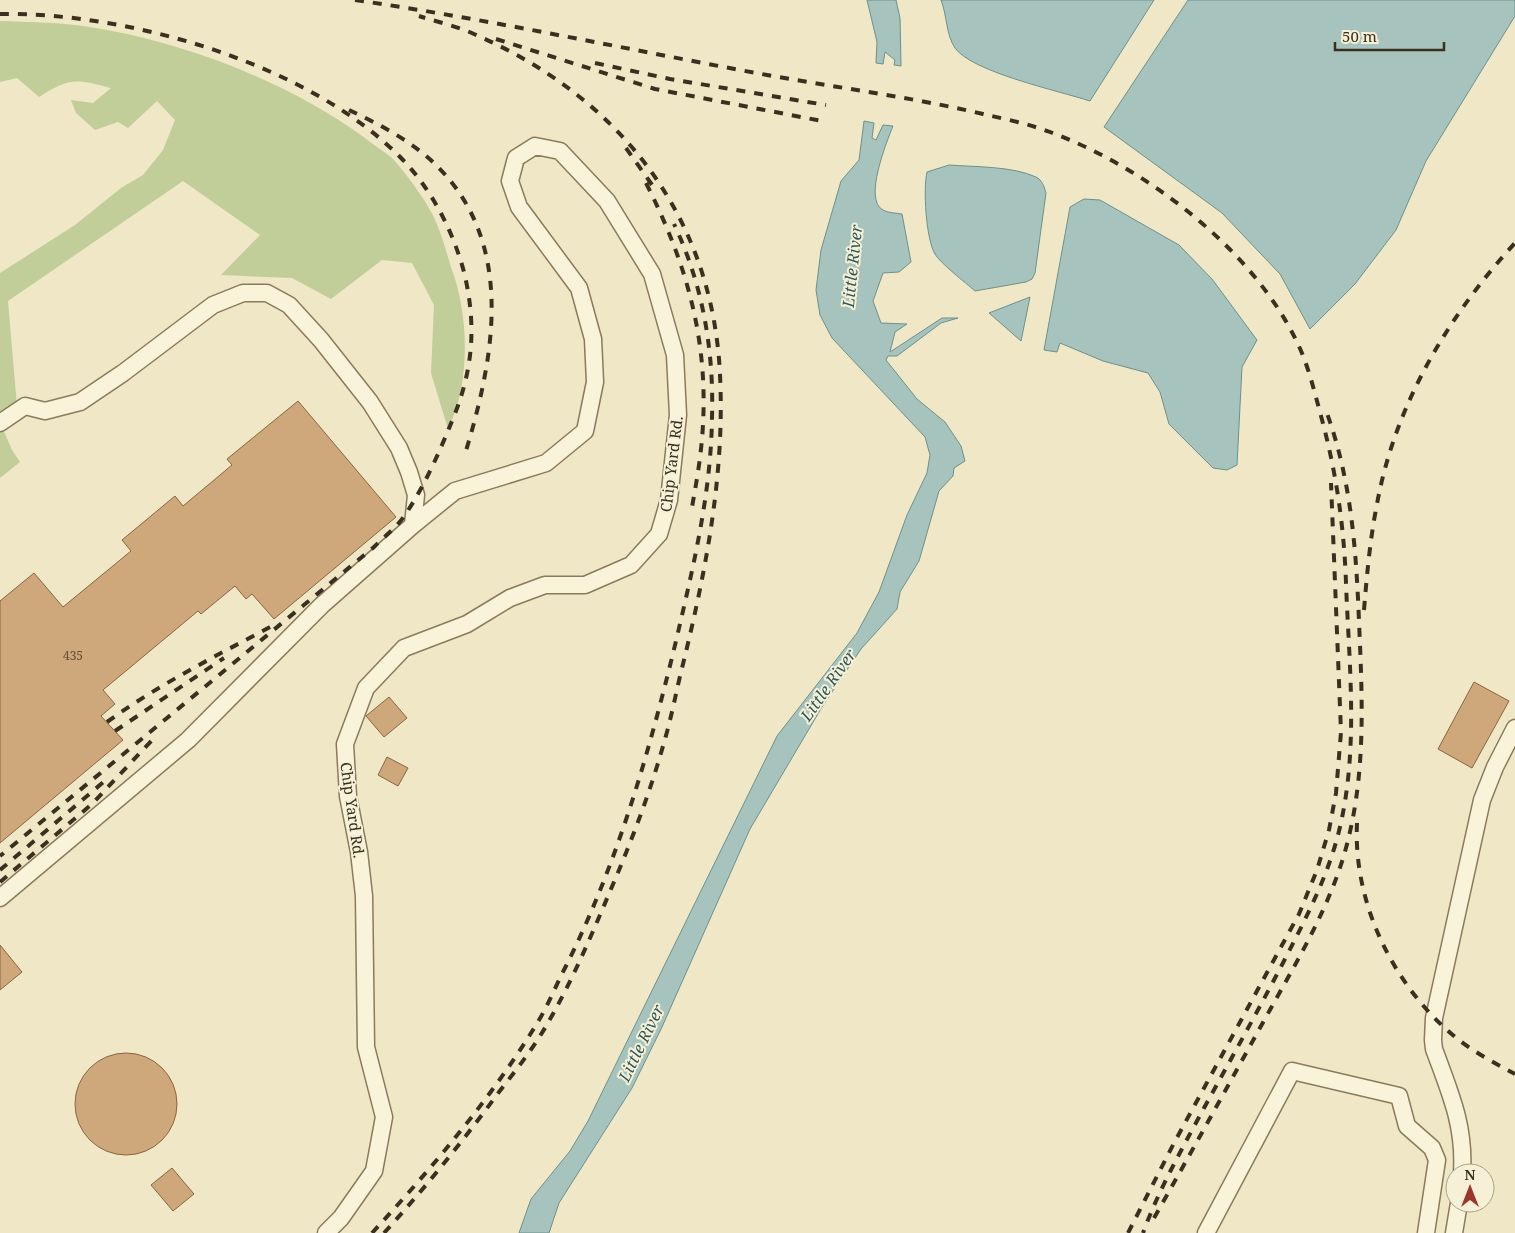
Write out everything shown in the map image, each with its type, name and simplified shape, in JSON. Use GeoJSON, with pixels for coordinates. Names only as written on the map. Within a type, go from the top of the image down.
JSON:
{"type":"FeatureCollection","features":[{"type":"Feature","properties":{"kind":"lane","name":"Chip Yard Rd."},"geometry":{"type":"LineString","coordinates":[[0,898],[188,740],[322,605],[413,525],[455,491],[546,463],[585,431],[595,382],[593,338],[579,288],[519,207],[510,181],[516,158],[535,146],[560,151],[607,201],[652,274],[675,355],[678,415],[669,500],[659,534],[631,565],[585,585],[545,586],[510,598],[467,624],[404,648],[366,688],[345,744],[348,796],[359,852],[364,896],[366,1047],[384,1116],[374,1171],[341,1218],[326,1233]]}},
{"type":"Feature","properties":{"kind":"lane"},"geometry":{"type":"LineString","coordinates":[[0,423],[25,406],[46,411],[80,402],[124,373],[213,304],[243,293],[267,293],[289,305],[321,340],[370,402],[399,448],[416,495],[413,525]]}},
{"type":"Feature","properties":{"kind":"lane"},"geometry":{"type":"LineString","coordinates":[[1462,1163],[1461,1135],[1452,1093],[1432,1040],[1434,1018],[1482,800],[1495,767],[1515,728]]}},
{"type":"Feature","properties":{"kind":"lane"},"geometry":{"type":"LineString","coordinates":[[1206,1233],[1292,1071],[1399,1096],[1407,1126],[1432,1148],[1437,1160],[1426,1233]]}},
{"type":"Feature","properties":{"kind":"lane"},"geometry":{"type":"LineString","coordinates":[[1454,1233],[1457,1213]]}},
{"type":"Feature","properties":{"kind":"green space"},"geometry":{"type":"Polygon","coordinates":[[[0,21],[83,26],[120,32],[194,52],[266,81],[301,98],[334,117],[392,158],[418,191],[434,217],[457,286],[464,327],[464,370],[461,391],[448,429],[431,373],[434,305],[412,263],[382,260],[331,299],[292,278],[221,275],[260,235],[183,181],[8,301],[17,406],[10,411],[0,411],[0,273],[75,225],[121,188],[143,175],[163,150],[175,120],[157,101],[128,128],[118,122],[95,130],[76,113],[71,100],[93,103],[111,88],[81,82],[66,83],[39,97],[17,78],[0,82],[0,21]]]}},
{"type":"Feature","properties":{"kind":"green space"},"geometry":{"type":"Polygon","coordinates":[[[0,422],[12,450],[20,462],[0,478],[0,422]]]}},
{"type":"Feature","properties":{"kind":"water"},"geometry":{"type":"Polygon","coordinates":[[[867,0],[896,0],[900,18],[901,66],[894,65],[895,60],[885,52],[883,64],[876,63],[877,42],[867,0]]]}},
{"type":"Feature","properties":{"kind":"water"},"geometry":{"type":"Polygon","coordinates":[[[941,0],[1154,0],[1090,101],[1017,80],[997,73],[964,57],[952,43],[941,0]]]}},
{"type":"Feature","properties":{"kind":"water"},"geometry":{"type":"Polygon","coordinates":[[[1188,0],[1515,0],[1515,16],[1426,161],[1396,230],[1355,284],[1310,329],[1280,274],[1222,213],[1104,127],[1188,0]]]}},
{"type":"Feature","properties":{"kind":"water","name":"Little River"},"geometry":{"type":"Polygon","coordinates":[[[864,121],[874,123],[872,138],[876,140],[883,125],[893,126],[878,170],[875,195],[877,204],[883,210],[902,214],[911,262],[899,272],[883,273],[873,301],[881,323],[907,324],[895,332],[890,352],[942,318],[958,318],[941,323],[897,356],[888,356],[886,360],[917,399],[945,422],[961,446],[965,461],[954,468],[953,476],[939,491],[919,561],[900,592],[897,609],[861,649],[822,707],[750,829],[662,1027],[632,1088],[559,1203],[549,1233],[519,1233],[531,1199],[570,1151],[588,1121],[777,736],[857,633],[879,592],[907,515],[927,473],[930,455],[925,437],[832,338],[820,315],[816,290],[821,250],[841,181],[859,160],[864,121]]]}},
{"type":"Feature","properties":{"kind":"water"},"geometry":{"type":"Polygon","coordinates":[[[949,165],[993,168],[1026,173],[1038,178],[1044,186],[1046,193],[1035,273],[1032,279],[1026,282],[975,291],[947,268],[935,254],[927,226],[925,201],[927,172],[949,165]]]}},
{"type":"Feature","properties":{"kind":"water"},"geometry":{"type":"Polygon","coordinates":[[[1084,199],[1100,200],[1179,245],[1212,279],[1257,340],[1242,367],[1237,465],[1227,470],[1213,468],[1169,424],[1160,392],[1148,373],[1103,361],[1060,343],[1057,352],[1044,350],[1070,207],[1084,199]]]}},
{"type":"Feature","properties":{"kind":"water"},"geometry":{"type":"Polygon","coordinates":[[[1030,297],[1021,341],[989,313],[1030,297]]]}},
{"type":"Feature","properties":{"kind":"building"},"geometry":{"type":"Polygon","coordinates":[[[298,401],[396,517],[274,619],[252,594],[246,599],[235,586],[201,614],[198,611],[103,690],[115,704],[101,716],[123,740],[0,843],[0,601],[34,573],[63,607],[131,551],[122,540],[175,496],[183,506],[232,465],[227,459],[298,401]]]}},
{"type":"Feature","properties":{"kind":"building"},"geometry":{"type":"Polygon","coordinates":[[[1474,682],[1509,701],[1472,768],[1438,749],[1474,682]]]}},
{"type":"Feature","properties":{"kind":"building"},"geometry":{"type":"Polygon","coordinates":[[[389,697],[407,718],[384,737],[366,716],[389,697]]]}},
{"type":"Feature","properties":{"kind":"building"},"geometry":{"type":"Polygon","coordinates":[[[387,757],[408,768],[398,786],[378,775],[387,757]]]}},
{"type":"Feature","properties":{"kind":"building"},"geometry":{"type":"Polygon","coordinates":[[[0,945],[22,972],[0,990],[0,945]]]}},
{"type":"Feature","properties":{"kind":"building"},"geometry":{"type":"Polygon","coordinates":[[[126,1053],[146,1057],[162,1068],[173,1084],[177,1104],[173,1124],[162,1140],[146,1151],[126,1155],[106,1151],[90,1140],[79,1124],[75,1104],[79,1084],[90,1068],[106,1057],[126,1053]]]}},
{"type":"Feature","properties":{"kind":"building"},"geometry":{"type":"Polygon","coordinates":[[[172,1168],[194,1194],[173,1211],[151,1185],[172,1168]]]}},
{"type":"Feature","properties":{"kind":"railway"},"geometry":{"type":"LineString","coordinates":[[355,0],[956,108],[1042,129],[1086,147],[1122,166],[1158,189],[1192,215],[1223,243],[1252,274],[1276,306],[1296,340],[1313,387],[1331,457],[1341,519],[1345,561],[1351,707],[1351,739],[1345,800],[1339,831],[1323,880],[1285,959],[1171,1169],[1143,1233]]}},
{"type":"Feature","properties":{"kind":"railway"},"geometry":{"type":"LineString","coordinates":[[0,14],[51,16],[104,22],[160,34],[215,50],[268,71],[319,96],[364,125],[402,159],[423,184],[440,212],[454,241],[464,272],[471,311],[471,348],[465,384],[459,402],[425,481],[398,524],[374,547],[0,856]]}},
{"type":"Feature","properties":{"kind":"railway"},"geometry":{"type":"LineString","coordinates":[[384,1233],[458,1146],[538,1039],[574,973],[611,889],[647,796],[670,721],[707,553],[713,515],[720,437],[719,359],[710,303],[695,252],[672,204],[643,161],[609,123],[569,88],[524,59],[467,31],[419,16]]}},
{"type":"Feature","properties":{"kind":"railway"},"geometry":{"type":"LineString","coordinates":[[496,39],[655,89],[822,121]]}},
{"type":"Feature","properties":{"kind":"railway"},"geometry":{"type":"LineString","coordinates":[[595,63],[670,79],[826,105]]}},
{"type":"Feature","properties":{"kind":"railway"},"geometry":{"type":"LineString","coordinates":[[349,110],[396,135],[429,158],[463,198],[479,232],[488,267],[492,304],[490,342],[484,380],[465,454]]}},
{"type":"Feature","properties":{"kind":"railway"},"geometry":{"type":"LineString","coordinates":[[626,148],[655,189]]}},
{"type":"Feature","properties":{"kind":"railway"},"geometry":{"type":"LineString","coordinates":[[646,183],[674,245],[693,307],[699,339],[703,371],[704,404],[701,448],[692,507]]}},
{"type":"Feature","properties":{"kind":"railway"},"geometry":{"type":"LineString","coordinates":[[372,1233],[459,1133],[499,1080],[540,1018],[585,927],[617,847],[643,766],[666,683],[695,558],[705,503],[711,446],[712,393],[709,343],[705,319],[692,271],[674,224]]}},
{"type":"Feature","properties":{"kind":"railway"},"geometry":{"type":"LineString","coordinates":[[1364,610],[1371,543],[1385,467],[1411,397],[1447,332],[1468,301],[1515,243]]}},
{"type":"Feature","properties":{"kind":"railway"},"geometry":{"type":"LineString","coordinates":[[1154,1218],[1314,929],[1334,884],[1349,836],[1358,783],[1362,729],[1358,593],[1351,513],[1341,460],[1325,408]]}},
{"type":"Feature","properties":{"kind":"railway"},"geometry":{"type":"LineString","coordinates":[[1128,1233],[1174,1143],[1299,914],[1317,870],[1329,830],[1336,793],[1341,732],[1331,483]]}},
{"type":"Feature","properties":{"kind":"railway"},"geometry":{"type":"LineString","coordinates":[[107,722],[207,660],[270,627]]}},
{"type":"Feature","properties":{"kind":"railway"},"geometry":{"type":"LineString","coordinates":[[115,731],[224,658]]}},
{"type":"Feature","properties":{"kind":"railway"},"geometry":{"type":"LineString","coordinates":[[0,882],[92,804],[155,737]]}},
{"type":"Feature","properties":{"kind":"railway"},"geometry":{"type":"LineString","coordinates":[[0,870],[107,779]]}},
{"type":"Feature","properties":{"kind":"railway"},"geometry":{"type":"LineString","coordinates":[[1357,823],[1362,883],[1370,912],[1381,940],[1395,967],[1432,1015],[1454,1036],[1476,1052],[1515,1074]]}}]}
